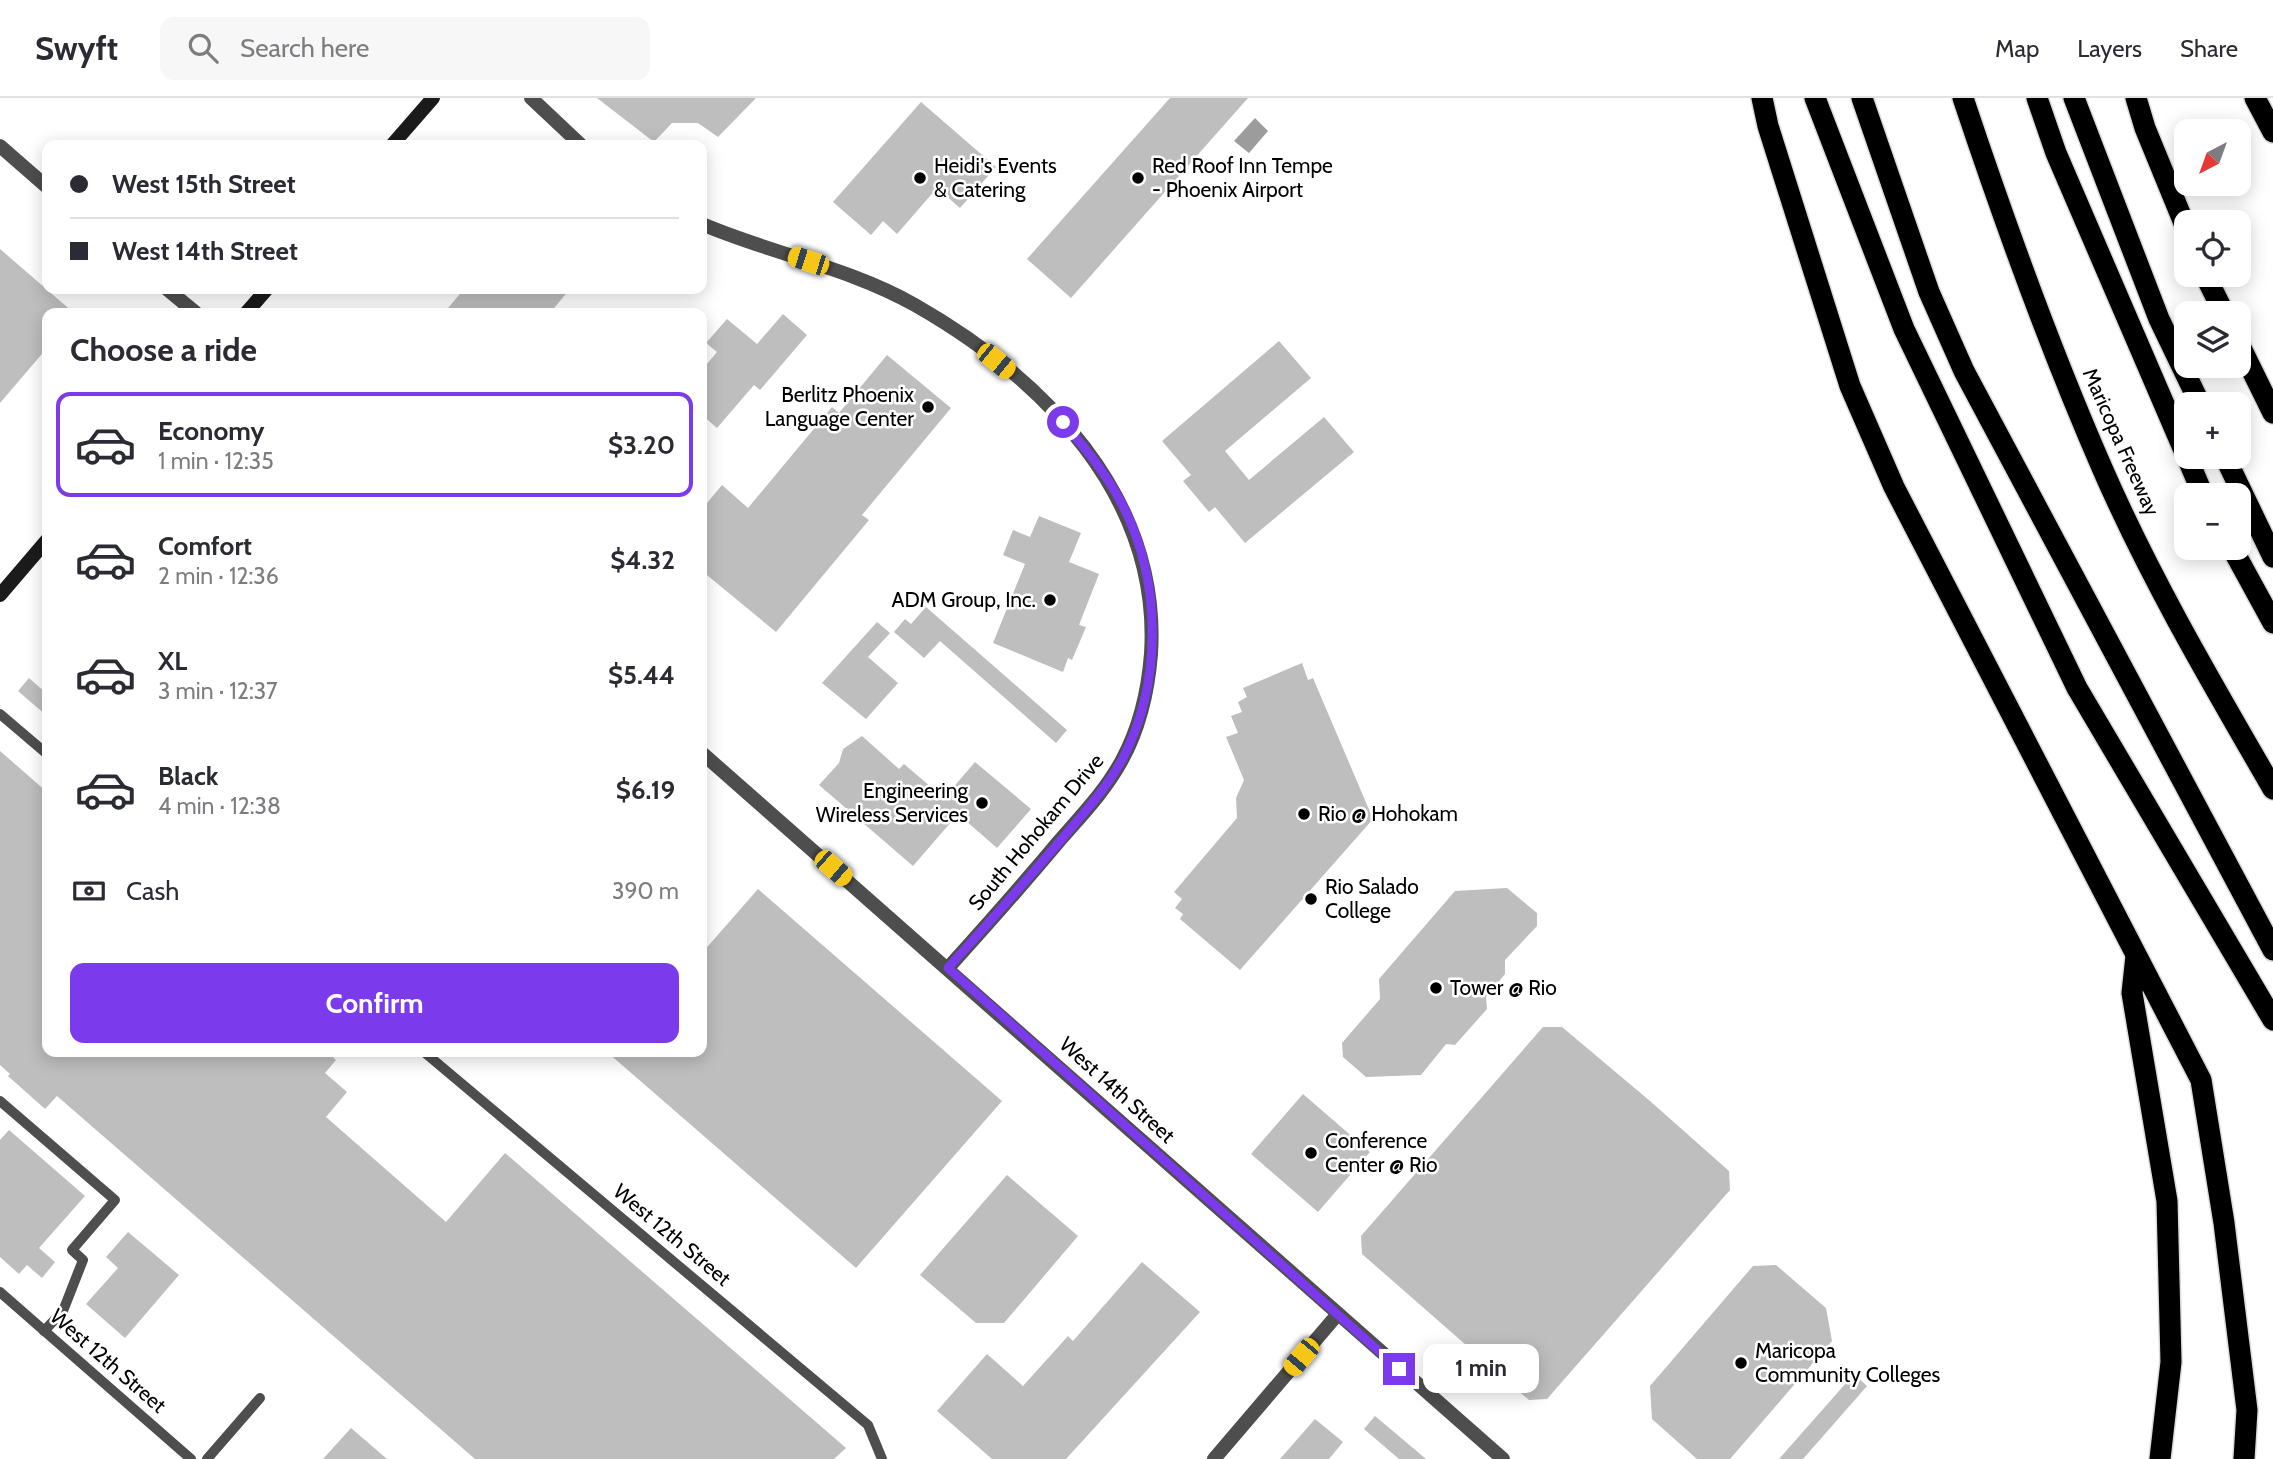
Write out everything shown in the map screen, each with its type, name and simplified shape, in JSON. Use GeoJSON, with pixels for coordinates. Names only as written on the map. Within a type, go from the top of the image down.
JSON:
{"type":"FeatureCollection","features":[{"type":"Feature","properties":{"kind":"highway"},"geometry":{"type":"LineString","coordinates":[[1762,98],[1820,300],[1850,386],[1894,486],[2047,777],[2201,1080],[2224,1223],[2247,1410],[2244,1459]]}},
{"type":"Feature","properties":{"kind":"highway"},"geometry":{"type":"LineString","coordinates":[[1815,98],[1904,329],[2077,688],[2273,1020]]}},
{"type":"Feature","properties":{"kind":"highway"},"geometry":{"type":"LineString","coordinates":[[1863,98],[1929,292],[1964,371],[2273,950]]}},
{"type":"Feature","properties":{"kind":"highway","name":"Maricopa Freeway"},"geometry":{"type":"LineString","coordinates":[[1963,98],[2019,263],[2104,472],[2176,617],[2273,789]]}},
{"type":"Feature","properties":{"kind":"highway"},"geometry":{"type":"LineString","coordinates":[[2037,98],[2056,153],[2174,428]]}},
{"type":"Feature","properties":{"kind":"highway"},"geometry":{"type":"LineString","coordinates":[[2074,98],[2087,138],[2159,319],[2194,392]]}},
{"type":"Feature","properties":{"kind":"highway"},"geometry":{"type":"LineString","coordinates":[[2136,98],[2145,128],[2179,210]]}},
{"type":"Feature","properties":{"kind":"highway"},"geometry":{"type":"LineString","coordinates":[[2255,98],[2273,132]]}},
{"type":"Feature","properties":{"kind":"highway"},"geometry":{"type":"LineString","coordinates":[[2251,368],[2273,413]]}},
{"type":"Feature","properties":{"kind":"highway"},"geometry":{"type":"LineString","coordinates":[[2231,469],[2273,557]]}},
{"type":"Feature","properties":{"kind":"highway"},"geometry":{"type":"LineString","coordinates":[[2239,560],[2273,623]]}},
{"type":"Feature","properties":{"kind":"highway"},"geometry":{"type":"LineString","coordinates":[[2136,956],[2132,993],[2167,1201],[2171,1362],[2160,1459]]}},
{"type":"Feature","properties":{"kind":"main road"},"geometry":{"type":"LineString","coordinates":[[396,140],[433,98]]}},
{"type":"Feature","properties":{"kind":"main road"},"geometry":{"type":"LineString","coordinates":[[250,308],[263,294]]}},
{"type":"Feature","properties":{"kind":"main road"},"geometry":{"type":"LineString","coordinates":[[0,596],[42,546]]}},
{"type":"Feature","properties":{"kind":"street"},"geometry":{"type":"LineString","coordinates":[[531,98],[576,140]]}},
{"type":"Feature","properties":{"kind":"street"},"geometry":{"type":"LineString","coordinates":[[0,146],[42,183]]}},
{"type":"Feature","properties":{"kind":"street","name":"South Hohokam Drive"},"geometry":{"type":"LineString","coordinates":[[707,226],[826,267],[914,304],[965,336],[1035,394],[1063,422],[1098,465],[1125,510],[1146,569],[1151,592],[1149,680],[1140,721],[1121,761],[1097,797],[948,968]]}},
{"type":"Feature","properties":{"kind":"street"},"geometry":{"type":"LineString","coordinates":[[173,294],[190,308]]}},
{"type":"Feature","properties":{"kind":"street","name":"West 14th Street"},"geometry":{"type":"LineString","coordinates":[[707,757],[1503,1459]]}},
{"type":"Feature","properties":{"kind":"street"},"geometry":{"type":"LineString","coordinates":[[1214,1459],[1337,1315]]}},
{"type":"Feature","properties":{"kind":"lane"},"geometry":{"type":"LineString","coordinates":[[0,714],[42,750]]}},
{"type":"Feature","properties":{"kind":"lane","name":"West 12th Street"},"geometry":{"type":"LineString","coordinates":[[430,1057],[868,1425],[882,1459]]}},
{"type":"Feature","properties":{"kind":"lane"},"geometry":{"type":"LineString","coordinates":[[0,1101],[115,1200],[72,1250],[83,1260],[63,1311],[44,1331]]}},
{"type":"Feature","properties":{"kind":"lane","name":"West 12th Street"},"geometry":{"type":"LineString","coordinates":[[0,1292],[191,1459]]}},
{"type":"Feature","properties":{"kind":"lane"},"geometry":{"type":"LineString","coordinates":[[207,1459],[260,1398]]}},
{"type":"Feature","properties":{"kind":"shaded area"},"geometry":{"type":"Polygon","coordinates":[[[1255,118],[1268,131],[1249,153],[1234,141],[1255,118]]]}},
{"type":"Feature","properties":{"kind":"building"},"geometry":{"type":"Polygon","coordinates":[[[597,98],[756,98],[718,137],[698,123],[672,123],[656,140],[651,140],[597,98]]]}},
{"type":"Feature","properties":{"kind":"building","name":"Red Roof Inn Tempe - Phoenix Airport"},"geometry":{"type":"Polygon","coordinates":[[[1170,98],[1248,98],[1071,298],[1027,259],[1170,98]]]}},
{"type":"Feature","properties":{"kind":"building","name":"Heidi's Events & Catering"},"geometry":{"type":"Polygon","coordinates":[[[921,102],[996,167],[960,208],[937,188],[897,234],[883,221],[871,235],[833,202],[921,102]]]}},
{"type":"Feature","properties":{"kind":"building"},"geometry":{"type":"Polygon","coordinates":[[[0,249],[42,285],[42,294],[52,294],[68,308],[42,308],[42,354],[0,403],[0,249]]]}},
{"type":"Feature","properties":{"kind":"building"},"geometry":{"type":"Polygon","coordinates":[[[460,294],[566,294],[554,308],[448,308],[460,294]]]}},
{"type":"Feature","properties":{"kind":"building"},"geometry":{"type":"Polygon","coordinates":[[[783,314],[807,335],[760,390],[754,385],[717,428],[707,419],[707,364],[717,352],[707,342],[727,319],[757,344],[783,314]]]}},
{"type":"Feature","properties":{"kind":"building"},"geometry":{"type":"Polygon","coordinates":[[[1279,341],[1311,378],[1225,451],[1249,480],[1324,417],[1354,452],[1245,543],[1215,507],[1209,512],[1183,481],[1191,475],[1162,441],[1279,341]]]}},
{"type":"Feature","properties":{"kind":"building"},"geometry":{"type":"Polygon","coordinates":[[[887,355],[951,408],[862,515],[869,520],[776,632],[707,575],[707,503],[722,485],[748,508],[832,407],[839,413],[887,355]]]}},
{"type":"Feature","properties":{"kind":"building","name":"ADM Group, Inc."},"geometry":{"type":"Polygon","coordinates":[[[1039,516],[1081,533],[1069,562],[1099,574],[1079,625],[1086,627],[1072,660],[1068,658],[1063,672],[993,643],[1025,564],[1003,555],[1013,530],[1030,537],[1039,516]]]}},
{"type":"Feature","properties":{"kind":"building"},"geometry":{"type":"Polygon","coordinates":[[[926,607],[1067,730],[1056,743],[940,641],[924,658],[894,632],[905,619],[911,624],[926,607]]]}},
{"type":"Feature","properties":{"kind":"building"},"geometry":{"type":"Polygon","coordinates":[[[877,622],[890,633],[868,657],[898,683],[866,719],[822,683],[877,622]]]}},
{"type":"Feature","properties":{"kind":"building","name":"Rio @ Hohokam"},"geometry":{"type":"Polygon","coordinates":[[[1302,663],[1308,680],[1313,678],[1373,819],[1240,970],[1180,919],[1183,914],[1175,908],[1182,899],[1174,892],[1237,818],[1236,798],[1244,780],[1226,737],[1238,733],[1231,716],[1242,712],[1238,702],[1247,697],[1243,688],[1302,663]]]}},
{"type":"Feature","properties":{"kind":"building"},"geometry":{"type":"Polygon","coordinates":[[[29,678],[42,690],[42,712],[18,691],[29,678]]]}},
{"type":"Feature","properties":{"kind":"building","name":"Engineering Wireless Services"},"geometry":{"type":"Polygon","coordinates":[[[862,736],[899,769],[904,764],[944,798],[975,762],[1031,809],[997,848],[958,814],[913,866],[819,785],[839,763],[843,749],[862,736]]]}},
{"type":"Feature","properties":{"kind":"building"},"geometry":{"type":"Polygon","coordinates":[[[0,751],[42,788],[42,1057],[333,1057],[336,1060],[325,1073],[347,1092],[326,1117],[446,1222],[505,1153],[846,1448],[834,1459],[475,1459],[57,1096],[45,1109],[8,1076],[10,1074],[0,1065],[0,751]]]}},
{"type":"Feature","properties":{"kind":"building","name":"Tower @ Rio"},"geometry":{"type":"Polygon","coordinates":[[[1507,888],[1537,913],[1537,926],[1505,960],[1505,974],[1486,997],[1487,1009],[1455,1045],[1446,1044],[1421,1075],[1366,1077],[1343,1057],[1342,1043],[1380,999],[1379,979],[1455,891],[1507,888]]]}},
{"type":"Feature","properties":{"kind":"building"},"geometry":{"type":"Polygon","coordinates":[[[758,889],[1002,1101],[856,1268],[613,1057],[707,1057],[707,947],[758,889]]]}},
{"type":"Feature","properties":{"kind":"building"},"geometry":{"type":"Polygon","coordinates":[[[1543,1027],[1562,1027],[1650,1101],[1729,1171],[1730,1190],[1547,1399],[1529,1400],[1362,1254],[1361,1236],[1543,1027]]]}},
{"type":"Feature","properties":{"kind":"building","name":"Conference Center @ Rio"},"geometry":{"type":"Polygon","coordinates":[[[1303,1094],[1370,1152],[1318,1212],[1251,1154],[1303,1094]]]}},
{"type":"Feature","properties":{"kind":"building"},"geometry":{"type":"Polygon","coordinates":[[[9,1130],[85,1196],[39,1248],[55,1262],[42,1278],[27,1265],[19,1274],[0,1257],[0,1140],[9,1130]]]}},
{"type":"Feature","properties":{"kind":"building"},"geometry":{"type":"Polygon","coordinates":[[[1007,1175],[1078,1236],[1004,1323],[976,1323],[920,1275],[1007,1175]]]}},
{"type":"Feature","properties":{"kind":"building"},"geometry":{"type":"Polygon","coordinates":[[[128,1232],[179,1275],[125,1338],[86,1304],[118,1268],[106,1257],[128,1232]]]}},
{"type":"Feature","properties":{"kind":"building"},"geometry":{"type":"Polygon","coordinates":[[[1142,1262],[1200,1312],[1066,1459],[992,1459],[937,1411],[987,1354],[1023,1386],[1068,1336],[1073,1341],[1142,1262]]]}},
{"type":"Feature","properties":{"kind":"building","name":"Maricopa Community Colleges"},"geometry":{"type":"Polygon","coordinates":[[[1776,1265],[1826,1308],[1832,1341],[1730,1459],[1697,1459],[1652,1419],[1650,1386],[1753,1266],[1776,1265]]]}},
{"type":"Feature","properties":{"kind":"building"},"geometry":{"type":"Polygon","coordinates":[[[1854,1374],[1867,1386],[1803,1459],[1779,1459],[1854,1374]]]}},
{"type":"Feature","properties":{"kind":"building"},"geometry":{"type":"Polygon","coordinates":[[[1375,1416],[1426,1459],[1399,1459],[1364,1429],[1375,1416]]]}},
{"type":"Feature","properties":{"kind":"building"},"geometry":{"type":"Polygon","coordinates":[[[1315,1419],[1343,1442],[1329,1459],[1280,1459],[1315,1419]]]}},
{"type":"Feature","properties":{"kind":"building"},"geometry":{"type":"Polygon","coordinates":[[[351,1428],[387,1459],[323,1459],[351,1428]]]}},
{"type":"Feature","properties":{"kind":"place","name":"Heidi's Events & Catering"},"geometry":{"type":"Point","coordinates":[920,178]}},
{"type":"Feature","properties":{"kind":"place","name":"Red Roof Inn Tempe - Phoenix Airport"},"geometry":{"type":"Point","coordinates":[1138,178]}},
{"type":"Feature","properties":{"kind":"place","name":"Berlitz Phoenix Language Center"},"geometry":{"type":"Point","coordinates":[928,407]}},
{"type":"Feature","properties":{"kind":"place","name":"ADM Group, Inc."},"geometry":{"type":"Point","coordinates":[1050,600]}},
{"type":"Feature","properties":{"kind":"place","name":"Engineering Wireless Services"},"geometry":{"type":"Point","coordinates":[982,803]}},
{"type":"Feature","properties":{"kind":"place","name":"Rio @ Hohokam"},"geometry":{"type":"Point","coordinates":[1304,814]}},
{"type":"Feature","properties":{"kind":"place","name":"Rio Salado College"},"geometry":{"type":"Point","coordinates":[1311,899]}},
{"type":"Feature","properties":{"kind":"place","name":"Tower @ Rio"},"geometry":{"type":"Point","coordinates":[1436,988]}},
{"type":"Feature","properties":{"kind":"place","name":"Conference Center @ Rio"},"geometry":{"type":"Point","coordinates":[1311,1153]}},
{"type":"Feature","properties":{"kind":"place","name":"Maricopa Community Colleges"},"geometry":{"type":"Point","coordinates":[1741,1363]}},
{"type":"Feature","properties":{"kind":"route"},"geometry":{"type":"LineString","coordinates":[[1063,422],[1098,465],[1125,510],[1146,569],[1151,592],[1149,680],[1140,721],[1121,761],[1097,797],[948,968],[1399,1369]]}}]}
